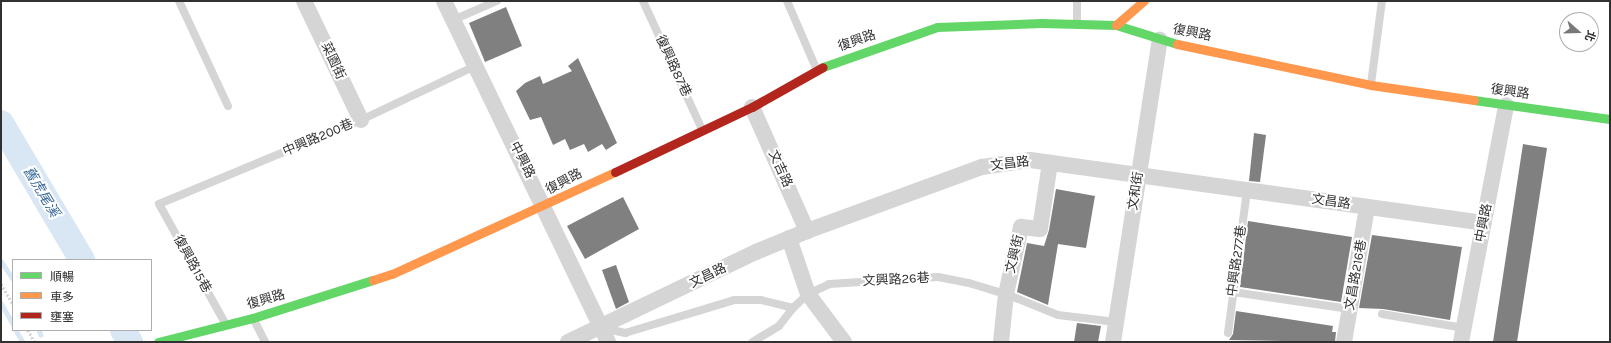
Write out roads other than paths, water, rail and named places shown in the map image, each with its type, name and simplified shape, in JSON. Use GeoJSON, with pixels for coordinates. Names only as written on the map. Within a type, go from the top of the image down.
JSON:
{"type":"FeatureCollection","features":[{"type":"Feature","properties":{"kind":"main road"},"geometry":{"type":"LineString","coordinates":[[1116,25],[1144,1]]}},
{"type":"Feature","properties":{"kind":"main road","name":"復興路"},"geometry":{"type":"LineString","coordinates":[[158,342],[253,318],[392,274],[496,225],[545,206],[752,107],[817,69],[937,27],[1077,23],[1116,25],[1160,40],[1371,85],[1610,120]]}},
{"type":"Feature","properties":{"kind":"street","name":"菜園街"},"geometry":{"type":"LineString","coordinates":[[304,1],[361,120]]}},
{"type":"Feature","properties":{"kind":"street","name":"中興路"},"geometry":{"type":"LineString","coordinates":[[444,1],[545,206],[605,335]]}},
{"type":"Feature","properties":{"kind":"street","name":"文和街"},"geometry":{"type":"LineString","coordinates":[[1112,342],[1160,40]]}},
{"type":"Feature","properties":{"kind":"street","name":"中興路"},"geometry":{"type":"LineString","coordinates":[[1463,335],[1506,105]]}},
{"type":"Feature","properties":{"kind":"street","name":"文吉路"},"geometry":{"type":"LineString","coordinates":[[752,107],[807,231]]}},
{"type":"Feature","properties":{"kind":"street","name":"文昌路"},"geometry":{"type":"LineString","coordinates":[[568,342],[605,335],[756,252],[789,238],[982,168],[1030,160],[1484,223]]}},
{"type":"Feature","properties":{"kind":"street","name":"文興街"},"geometry":{"type":"LineString","coordinates":[[1001,342],[1006,294],[1021,227],[1040,229],[1050,163]]}},
{"type":"Feature","properties":{"kind":"street","name":"文昌路216巷"},"geometry":{"type":"LineString","coordinates":[[1344,342],[1367,207]]}},
{"type":"Feature","properties":{"kind":"street"},"geometry":{"type":"LineString","coordinates":[[789,238],[808,294],[844,342]]}},
{"type":"Feature","properties":{"kind":"lane"},"geometry":{"type":"LineString","coordinates":[[179,1],[228,106]]}},
{"type":"Feature","properties":{"kind":"lane"},"geometry":{"type":"LineString","coordinates":[[453,20],[497,1]]}},
{"type":"Feature","properties":{"kind":"lane","name":"復興路87巷"},"geometry":{"type":"LineString","coordinates":[[643,1],[703,130]]}},
{"type":"Feature","properties":{"kind":"lane"},"geometry":{"type":"LineString","coordinates":[[787,1],[817,69]]}},
{"type":"Feature","properties":{"kind":"lane"},"geometry":{"type":"LineString","coordinates":[[1077,1],[1077,23]]}},
{"type":"Feature","properties":{"kind":"lane"},"geometry":{"type":"LineString","coordinates":[[1371,85],[1382,1]]}},
{"type":"Feature","properties":{"kind":"lane","name":"中興路200巷"},"geometry":{"type":"LineString","coordinates":[[159,204],[361,120],[475,66]]}},
{"type":"Feature","properties":{"kind":"lane","name":"中興路277巷"},"geometry":{"type":"LineString","coordinates":[[1228,333],[1247,190]]}},
{"type":"Feature","properties":{"kind":"lane","name":"復興路15巷"},"geometry":{"type":"LineString","coordinates":[[159,204],[226,324]]}},
{"type":"Feature","properties":{"kind":"lane","name":"文興路26巷"},"geometry":{"type":"LineString","coordinates":[[752,342],[779,326],[808,294],[829,284],[938,277],[969,283],[1006,294],[1058,314],[1116,322]]}},
{"type":"Feature","properties":{"kind":"lane"},"geometry":{"type":"LineString","coordinates":[[1233,292],[1350,309]]}},
{"type":"Feature","properties":{"kind":"lane"},"geometry":{"type":"LineString","coordinates":[[605,335],[625,333],[734,300],[761,300],[794,308]]}},
{"type":"Feature","properties":{"kind":"lane"},"geometry":{"type":"LineString","coordinates":[[1382,314],[1463,335]]}},
{"type":"Feature","properties":{"kind":"lane"},"geometry":{"type":"LineString","coordinates":[[253,318],[265,342]]}},
{"type":"Feature","properties":{"kind":"waterway","name":"舊虎尾溪"},"geometry":{"type":"LineString","coordinates":[[1,123],[81,259]]}},
{"type":"Feature","properties":{"kind":"waterway"},"geometry":{"type":"LineString","coordinates":[[1,261],[12,278]]}},
{"type":"Feature","properties":{"kind":"waterway"},"geometry":{"type":"LineString","coordinates":[[1,303],[12,322]]}},
{"type":"Feature","properties":{"kind":"waterway"},"geometry":{"type":"LineString","coordinates":[[17,331],[23,342]]}},
{"type":"Feature","properties":{"kind":"waterway"},"geometry":{"type":"LineString","coordinates":[[39,331],[41,335]]}},
{"type":"Feature","properties":{"kind":"waterway","name":"舊虎尾溪"},"geometry":{"type":"LineString","coordinates":[[124,331],[130,342]]}}]}
